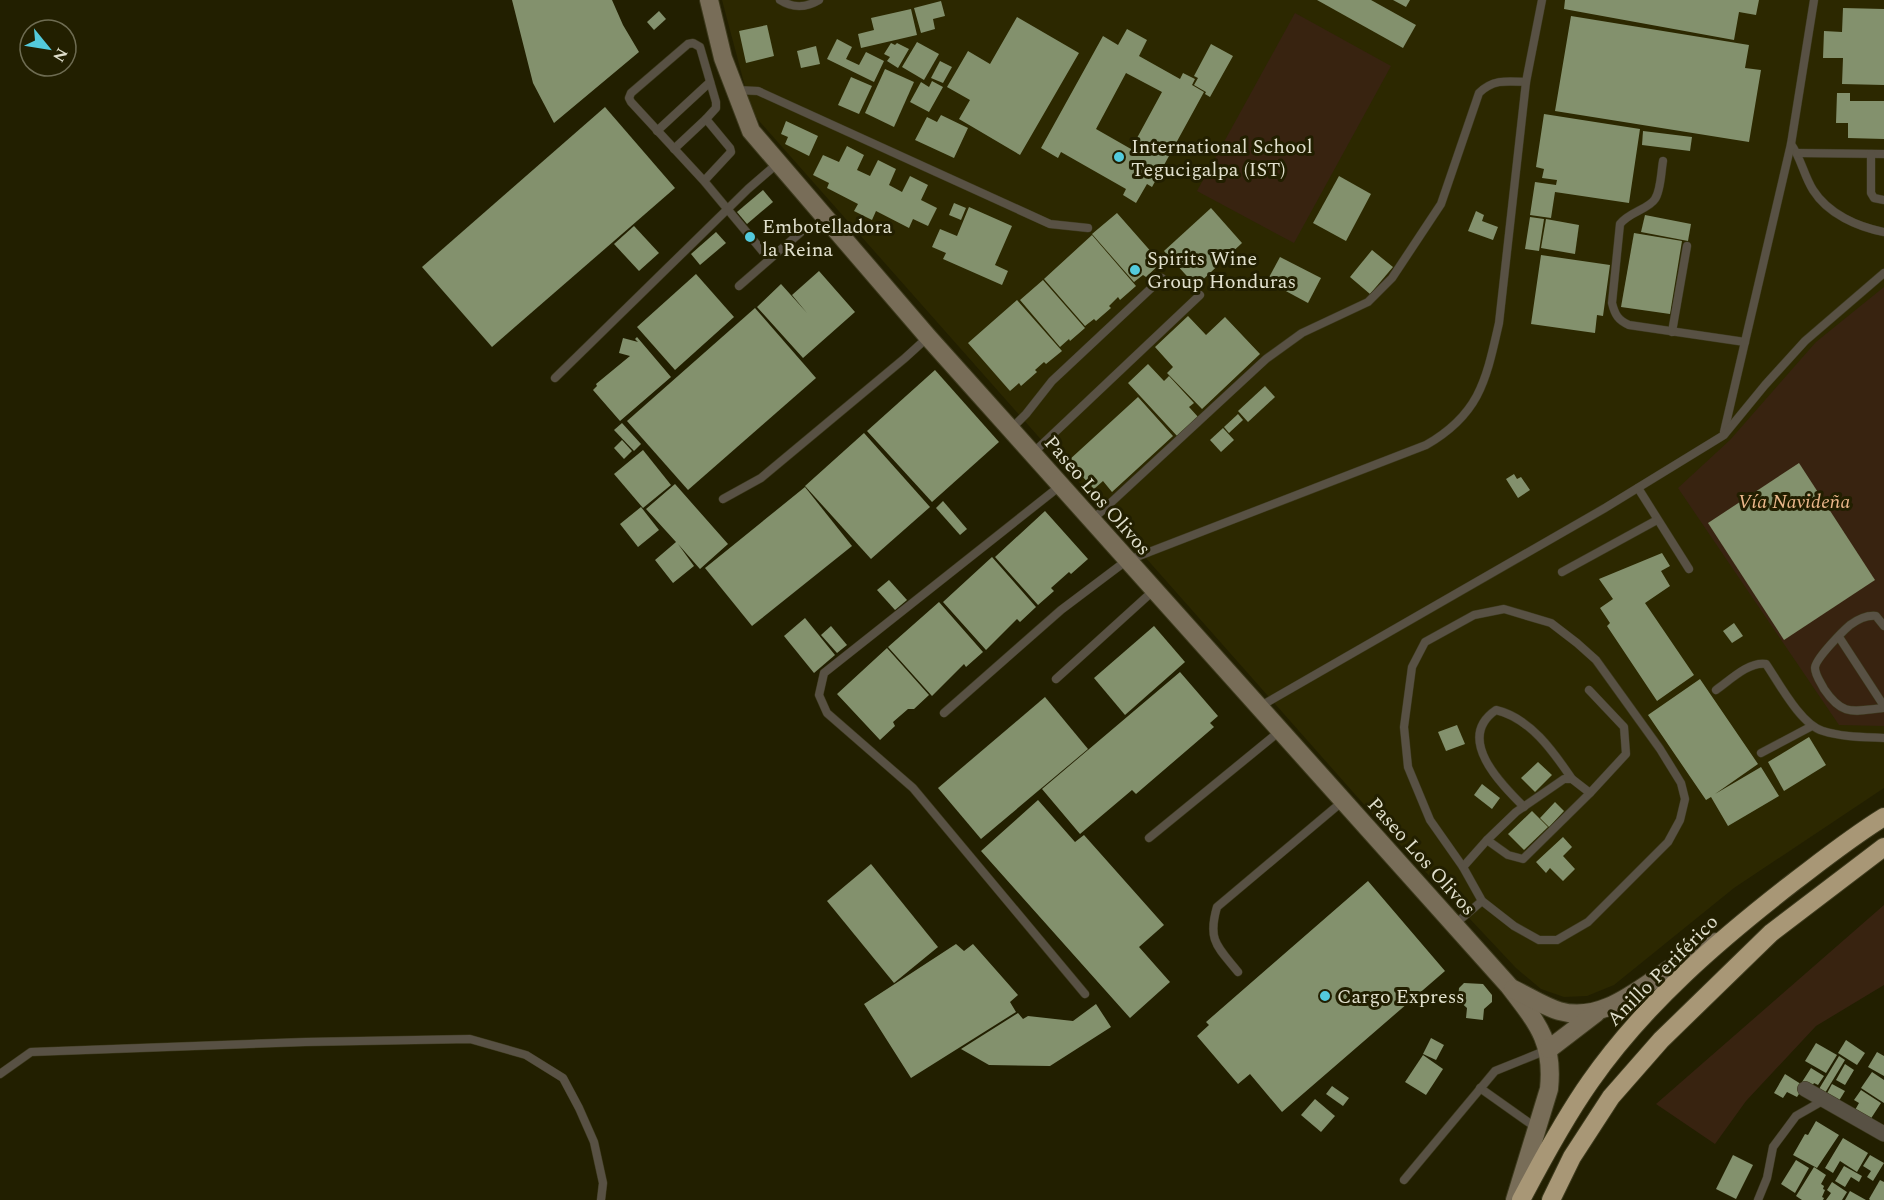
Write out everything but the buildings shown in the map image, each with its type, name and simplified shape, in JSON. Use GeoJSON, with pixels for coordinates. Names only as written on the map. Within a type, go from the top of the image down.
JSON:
{"type":"FeatureCollection","features":[{"type":"Feature","properties":{"kind":"highway","name":"Anillo Periférico"},"geometry":{"type":"LineString","coordinates":[[1521,1200],[1547,1150],[1597,1072],[1639,1020],[1726,937],[1756,912],[1819,863],[1884,817]]}},
{"type":"Feature","properties":{"kind":"highway"},"geometry":{"type":"LineString","coordinates":[[1551,1200],[1572,1157],[1611,1097],[1661,1040],[1771,933],[1884,847]]}},
{"type":"Feature","properties":{"kind":"street","name":"Paseo Los Olivos"},"geometry":{"type":"LineString","coordinates":[[709,0],[723,58],[751,131],[927,337],[1509,986],[1541,1030],[1549,1049],[1550,1089],[1515,1200]]}},
{"type":"Feature","properties":{"kind":"street","name":"Paseo Los Olivos"},"geometry":{"type":"LineString","coordinates":[[1509,986],[1559,1011],[1579,1014],[1597,1011],[1617,1003],[1690,956],[1726,937]]}},
{"type":"Feature","properties":{"kind":"street"},"geometry":{"type":"LineString","coordinates":[[1549,1049],[1597,1011]]}},
{"type":"Feature","properties":{"kind":"street"},"geometry":{"type":"LineString","coordinates":[[1804,1089],[1884,1134]]}},
{"type":"Feature","properties":{"kind":"lane"},"geometry":{"type":"LineString","coordinates":[[780,0],[788,5],[804,6],[819,0]]}},
{"type":"Feature","properties":{"kind":"lane"},"geometry":{"type":"LineString","coordinates":[[944,713],[1061,610],[1126,561],[1426,445],[1447,433],[1467,411],[1481,390],[1499,323],[1526,82],[1542,0]]}},
{"type":"Feature","properties":{"kind":"lane"},"geometry":{"type":"LineString","coordinates":[[1724,435],[1791,144],[1814,0]]}},
{"type":"Feature","properties":{"kind":"lane"},"geometry":{"type":"LineString","coordinates":[[674,149],[716,108],[700,47],[693,43],[688,44],[631,93],[630,102],[674,149],[704,180],[769,259]]}},
{"type":"Feature","properties":{"kind":"lane"},"geometry":{"type":"LineString","coordinates":[[1091,521],[1266,359],[1302,333],[1368,302],[1392,278],[1441,204],[1479,93],[1487,85],[1500,80],[1526,82]]}},
{"type":"Feature","properties":{"kind":"lane"},"geometry":{"type":"LineString","coordinates":[[657,131],[711,82]]}},
{"type":"Feature","properties":{"kind":"lane"},"geometry":{"type":"LineString","coordinates":[[734,90],[758,91],[1050,224],[1088,228]]}},
{"type":"Feature","properties":{"kind":"lane"},"geometry":{"type":"LineString","coordinates":[[704,180],[731,152],[706,119]]}},
{"type":"Feature","properties":{"kind":"lane"},"geometry":{"type":"LineString","coordinates":[[1791,144],[1813,190],[1829,208],[1868,229],[1884,232]]}},
{"type":"Feature","properties":{"kind":"lane"},"geometry":{"type":"LineString","coordinates":[[1797,153],[1884,154]]}},
{"type":"Feature","properties":{"kind":"lane"},"geometry":{"type":"LineString","coordinates":[[1871,154],[1871,193],[1874,198],[1884,200]]}},
{"type":"Feature","properties":{"kind":"lane"},"geometry":{"type":"LineString","coordinates":[[1663,161],[1656,198],[1631,213],[1620,224],[1612,303],[1616,315],[1629,325],[1745,342]]}},
{"type":"Feature","properties":{"kind":"lane"},"geometry":{"type":"LineString","coordinates":[[555,378],[778,163]]}},
{"type":"Feature","properties":{"kind":"lane"},"geometry":{"type":"LineString","coordinates":[[739,286],[801,232]]}},
{"type":"Feature","properties":{"kind":"lane"},"geometry":{"type":"LineString","coordinates":[[1672,332],[1687,246]]}},
{"type":"Feature","properties":{"kind":"lane"},"geometry":{"type":"LineString","coordinates":[[1258,707],[1638,488],[1724,435],[1805,341],[1884,273]]}},
{"type":"Feature","properties":{"kind":"lane"},"geometry":{"type":"LineString","coordinates":[[1011,429],[1052,381],[1162,278]]}},
{"type":"Feature","properties":{"kind":"lane"},"geometry":{"type":"LineString","coordinates":[[1032,454],[1200,294]]}},
{"type":"Feature","properties":{"kind":"lane"},"geometry":{"type":"LineString","coordinates":[[723,499],[761,478],[927,337]]}},
{"type":"Feature","properties":{"kind":"lane"},"geometry":{"type":"LineString","coordinates":[[1060,486],[824,673],[819,695],[827,713],[914,788],[1085,994]]}},
{"type":"Feature","properties":{"kind":"lane"},"geometry":{"type":"LineString","coordinates":[[1638,488],[1689,569]]}},
{"type":"Feature","properties":{"kind":"lane"},"geometry":{"type":"LineString","coordinates":[[1562,572],[1657,520]]}},
{"type":"Feature","properties":{"kind":"lane"},"geometry":{"type":"LineString","coordinates":[[1056,679],[1153,591]]}},
{"type":"Feature","properties":{"kind":"lane"},"geometry":{"type":"LineString","coordinates":[[1504,609],[1551,623],[1596,660],[1660,749],[1681,783],[1685,800],[1680,820],[1668,842],[1588,922],[1557,940],[1539,940],[1514,926],[1482,901],[1463,867],[1430,820],[1408,767],[1404,727],[1412,667],[1425,642],[1474,615],[1504,609]]}},
{"type":"Feature","properties":{"kind":"lane"},"geometry":{"type":"LineString","coordinates":[[1839,637],[1884,707],[1854,711],[1840,709],[1818,680],[1815,668],[1818,660],[1839,637],[1851,625],[1869,615],[1876,616],[1884,626]]}},
{"type":"Feature","properties":{"kind":"lane"},"geometry":{"type":"LineString","coordinates":[[1716,690],[1748,668],[1761,663],[1766,664],[1812,726],[1821,731],[1841,735],[1884,738]]}},
{"type":"Feature","properties":{"kind":"lane"},"geometry":{"type":"LineString","coordinates":[[1487,840],[1508,855],[1522,859],[1590,793],[1626,754],[1624,727],[1589,690]]}},
{"type":"Feature","properties":{"kind":"lane"},"geometry":{"type":"LineString","coordinates":[[1524,807],[1505,788],[1483,755],[1479,740],[1481,724],[1496,710],[1508,713],[1529,728],[1549,747],[1572,779],[1590,793]]}},
{"type":"Feature","properties":{"kind":"lane"},"geometry":{"type":"LineString","coordinates":[[1761,753],[1812,726]]}},
{"type":"Feature","properties":{"kind":"lane"},"geometry":{"type":"LineString","coordinates":[[1149,838],[1280,731]]}},
{"type":"Feature","properties":{"kind":"lane"},"geometry":{"type":"LineString","coordinates":[[1463,867],[1487,840],[1524,807],[1564,779],[1572,779]]}},
{"type":"Feature","properties":{"kind":"lane"},"geometry":{"type":"LineString","coordinates":[[1238,972],[1214,940],[1212,922],[1217,907],[1343,801]]}},
{"type":"Feature","properties":{"kind":"lane"},"geometry":{"type":"LineString","coordinates":[[1453,925],[1482,901]]}},
{"type":"Feature","properties":{"kind":"lane"},"geometry":{"type":"LineString","coordinates":[[0,1074],[31,1052],[305,1042],[470,1039],[526,1054],[563,1078],[594,1142],[603,1184],[601,1200]]}},
{"type":"Feature","properties":{"kind":"lane"},"geometry":{"type":"LineString","coordinates":[[1404,1180],[1495,1071],[1549,1049]]}},
{"type":"Feature","properties":{"kind":"lane"},"geometry":{"type":"LineString","coordinates":[[1480,1088],[1537,1128]]}},
{"type":"Feature","properties":{"kind":"lane"},"geometry":{"type":"LineString","coordinates":[[1758,1200],[1767,1178],[1773,1147],[1796,1116],[1824,1100]]}},
{"type":"Feature","properties":{"kind":"shaded area"},"geometry":{"type":"Polygon","coordinates":[[[722,0],[1884,0],[1884,788],[1734,888],[1614,985],[1587,996],[1564,997],[1541,989],[1516,968],[1391,835],[752,113],[722,0]]]}},
{"type":"Feature","properties":{"kind":"green space"},"geometry":{"type":"Polygon","coordinates":[[[1295,13],[1391,66],[1294,243],[1197,191],[1295,13]]]}},
{"type":"Feature","properties":{"kind":"green space","name":"Vía Navideña"},"geometry":{"type":"Polygon","coordinates":[[[1884,287],[1884,726],[1839,725],[1678,488],[1730,440],[1816,342],[1884,287]]]}},
{"type":"Feature","properties":{"kind":"green space"},"geometry":{"type":"Polygon","coordinates":[[[1884,905],[1884,985],[1816,1026],[1746,1101],[1715,1144],[1656,1104],[1884,905]]]}},
{"type":"Feature","properties":{"kind":"place","name":"International School Tegucigalpa (IST)"},"geometry":{"type":"Point","coordinates":[1119,157]}},
{"type":"Feature","properties":{"kind":"place","name":"Embotelladora la Reina"},"geometry":{"type":"Point","coordinates":[750,237]}},
{"type":"Feature","properties":{"kind":"place","name":"Spirits Wine Group Honduras"},"geometry":{"type":"Point","coordinates":[1135,270]}},
{"type":"Feature","properties":{"kind":"place","name":"Cargo Express"},"geometry":{"type":"Point","coordinates":[1325,996]}}]}
